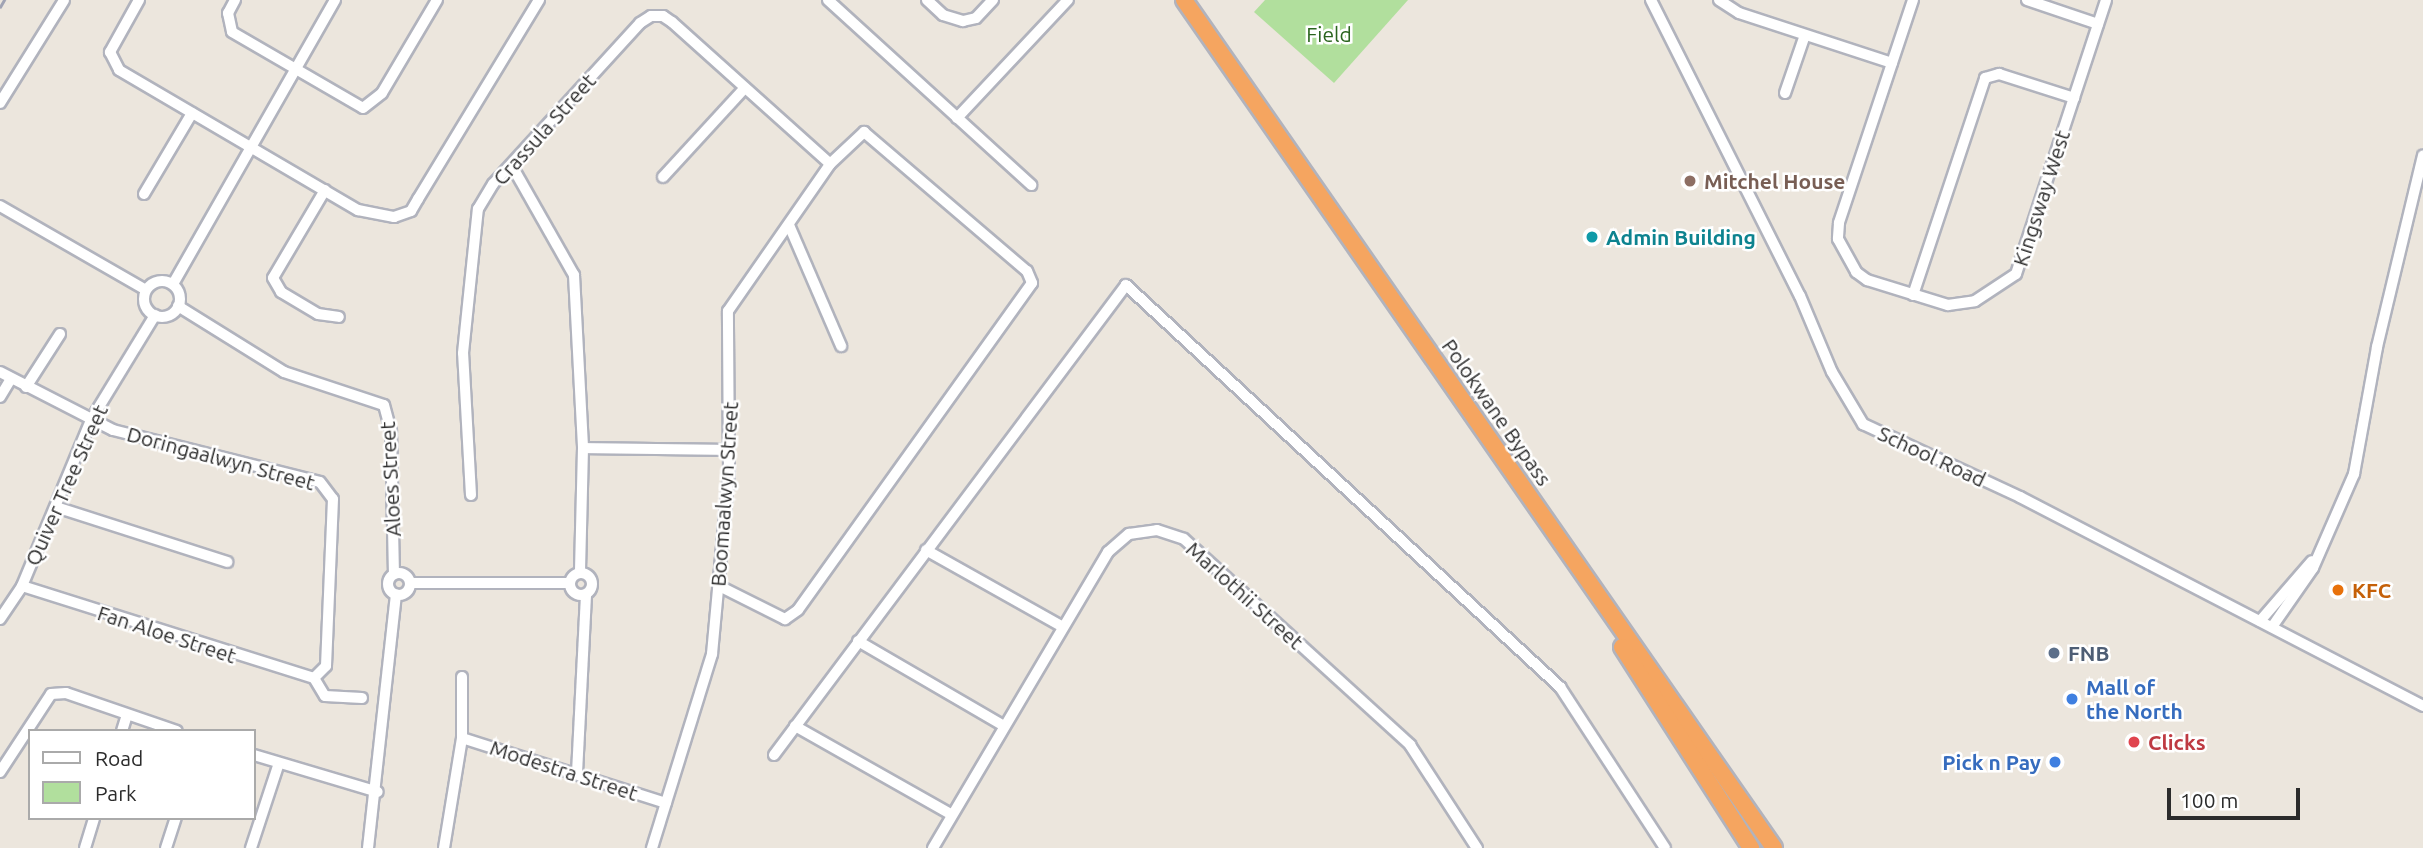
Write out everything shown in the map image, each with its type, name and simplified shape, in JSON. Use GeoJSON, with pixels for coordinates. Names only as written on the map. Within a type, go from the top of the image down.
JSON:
{"type":"FeatureCollection","features":[{"type":"Feature","properties":{"kind":"highway","name":"Polokwane Bypass"},"geometry":{"type":"LineString","coordinates":[[1184,0],[1774,848]]}},
{"type":"Feature","properties":{"kind":"highway"},"geometry":{"type":"LineString","coordinates":[[1615,620],[1622,646],[1751,848]]}},
{"type":"Feature","properties":{"kind":"highway"},"geometry":{"type":"LineString","coordinates":[[1689,723],[1783,848]]}},
{"type":"Feature","properties":{"kind":"street"},"geometry":{"type":"LineString","coordinates":[[0,103],[64,0]]}},
{"type":"Feature","properties":{"kind":"street"},"geometry":{"type":"LineString","coordinates":[[139,0],[112,46],[111,60],[119,70],[325,190],[373,214],[394,217],[411,211],[538,0]]}},
{"type":"Feature","properties":{"kind":"street"},"geometry":{"type":"LineString","coordinates":[[235,0],[228,13],[232,32],[358,108],[369,106],[382,93],[438,0]]}},
{"type":"Feature","properties":{"kind":"street"},"geometry":{"type":"LineString","coordinates":[[173,284],[335,0]]}},
{"type":"Feature","properties":{"kind":"street"},"geometry":{"type":"LineString","coordinates":[[828,0],[1031,185]]}},
{"type":"Feature","properties":{"kind":"street"},"geometry":{"type":"LineString","coordinates":[[927,0],[943,15],[963,21],[976,18],[993,0]]}},
{"type":"Feature","properties":{"kind":"street"},"geometry":{"type":"LineString","coordinates":[[957,118],[1068,0]]}},
{"type":"Feature","properties":{"kind":"street","name":"School Road"},"geometry":{"type":"LineString","coordinates":[[1651,0],[1800,296],[1832,372],[1864,424],[2020,497],[2423,706]]}},
{"type":"Feature","properties":{"kind":"street"},"geometry":{"type":"LineString","coordinates":[[1719,0],[1739,13],[1892,63]]}},
{"type":"Feature","properties":{"kind":"street","name":"Kingsway West"},"geometry":{"type":"LineString","coordinates":[[1913,0],[1838,239],[1860,276],[1913,295],[1962,304],[1990,293],[2016,274],[2106,0]]}},
{"type":"Feature","properties":{"kind":"street"},"geometry":{"type":"LineString","coordinates":[[2027,0],[2098,24]]}},
{"type":"Feature","properties":{"kind":"street","name":"Crassula Street"},"geometry":{"type":"LineString","coordinates":[[471,495],[463,353],[474,225],[482,199],[651,16],[672,22],[743,90],[830,164]]}},
{"type":"Feature","properties":{"kind":"street"},"geometry":{"type":"LineString","coordinates":[[1786,93],[1805,35]]}},
{"type":"Feature","properties":{"kind":"street"},"geometry":{"type":"LineString","coordinates":[[1913,295],[1985,78],[1999,74],[2074,98]]}},
{"type":"Feature","properties":{"kind":"street"},"geometry":{"type":"LineString","coordinates":[[663,177],[743,90]]}},
{"type":"Feature","properties":{"kind":"street"},"geometry":{"type":"LineString","coordinates":[[144,194],[192,113]]}},
{"type":"Feature","properties":{"kind":"street","name":"Boomaalwyn Street"},"geometry":{"type":"LineString","coordinates":[[652,848],[712,654],[729,450],[728,311],[830,164],[855,136],[864,132],[873,135],[1027,271],[1032,284],[798,610],[785,619],[719,586]]}},
{"type":"Feature","properties":{"kind":"street"},"geometry":{"type":"LineString","coordinates":[[2272,626],[2304,584],[2312,561],[2342,508],[2354,474],[2377,347],[2423,155]]}},
{"type":"Feature","properties":{"kind":"street"},"geometry":{"type":"LineString","coordinates":[[410,583],[570,583],[580,573],[583,448],[572,265],[512,166]]}},
{"type":"Feature","properties":{"kind":"street"},"geometry":{"type":"LineString","coordinates":[[325,190],[273,278],[281,292],[318,314],[339,317]]}},
{"type":"Feature","properties":{"kind":"street"},"geometry":{"type":"LineString","coordinates":[[0,206],[146,290]]}},
{"type":"Feature","properties":{"kind":"street"},"geometry":{"type":"LineString","coordinates":[[789,225],[841,346]]}},
{"type":"Feature","properties":{"kind":"street"},"geometry":{"type":"LineString","coordinates":[[153,282],[173,284],[178,290],[178,306],[173,313],[155,316],[144,300],[146,290],[153,282]]}},
{"type":"Feature","properties":{"kind":"street"},"geometry":{"type":"LineString","coordinates":[[774,755],[1126,285],[1560,687],[1665,848]]}},
{"type":"Feature","properties":{"kind":"street","name":"Aloes Street"},"geometry":{"type":"LineString","coordinates":[[178,306],[285,372],[384,405],[391,432],[394,574]]}},
{"type":"Feature","properties":{"kind":"street","name":"Quiver Tree Street"},"geometry":{"type":"LineString","coordinates":[[0,620],[22,586],[91,420],[155,316]]}},
{"type":"Feature","properties":{"kind":"street"},"geometry":{"type":"LineString","coordinates":[[26,387],[60,334]]}},
{"type":"Feature","properties":{"kind":"street","name":"Doringaalwyn Street"},"geometry":{"type":"LineString","coordinates":[[0,372],[113,430],[327,486],[333,499],[326,666],[316,677]]}},
{"type":"Feature","properties":{"kind":"street"},"geometry":{"type":"LineString","coordinates":[[0,397],[11,379]]}},
{"type":"Feature","properties":{"kind":"street"},"geometry":{"type":"LineString","coordinates":[[583,448],[729,450]]}},
{"type":"Feature","properties":{"kind":"street"},"geometry":{"type":"LineString","coordinates":[[57,507],[226,562]]}},
{"type":"Feature","properties":{"kind":"street","name":"Marlothii Street"},"geometry":{"type":"LineString","coordinates":[[933,848],[1063,627],[1118,540],[1157,530],[1175,533],[1410,745],[1477,848]]}},
{"type":"Feature","properties":{"kind":"street"},"geometry":{"type":"LineString","coordinates":[[926,550],[1063,627]]}},
{"type":"Feature","properties":{"kind":"street"},"geometry":{"type":"LineString","coordinates":[[2260,621],[2312,561]]}},
{"type":"Feature","properties":{"kind":"street"},"geometry":{"type":"LineString","coordinates":[[577,773],[586,594],[592,579],[580,573]]}},
{"type":"Feature","properties":{"kind":"street"},"geometry":{"type":"LineString","coordinates":[[369,848],[378,792],[396,595],[388,583],[394,574],[405,574],[410,583]]}},
{"type":"Feature","properties":{"kind":"street"},"geometry":{"type":"LineString","coordinates":[[396,595],[406,592],[410,583]]}},
{"type":"Feature","properties":{"kind":"street"},"geometry":{"type":"LineString","coordinates":[[570,583],[575,593],[586,594]]}},
{"type":"Feature","properties":{"kind":"street","name":"Fan Aloe Street"},"geometry":{"type":"LineString","coordinates":[[22,586],[316,677],[324,696],[362,698]]}},
{"type":"Feature","properties":{"kind":"street"},"geometry":{"type":"LineString","coordinates":[[858,641],[1004,726]]}},
{"type":"Feature","properties":{"kind":"street"},"geometry":{"type":"LineString","coordinates":[[444,848],[462,738],[462,677]]}},
{"type":"Feature","properties":{"kind":"street"},"geometry":{"type":"LineString","coordinates":[[28,729],[51,694],[66,693],[171,729]]}},
{"type":"Feature","properties":{"kind":"street"},"geometry":{"type":"LineString","coordinates":[[123,729],[127,715]]}},
{"type":"Feature","properties":{"kind":"street"},"geometry":{"type":"LineString","coordinates":[[795,726],[952,815]]}},
{"type":"Feature","properties":{"kind":"street"},"geometry":{"type":"LineString","coordinates":[[0,772],[28,729]]}},
{"type":"Feature","properties":{"kind":"street","name":"Modestra Street"},"geometry":{"type":"LineString","coordinates":[[462,738],[666,803]]}},
{"type":"Feature","properties":{"kind":"street"},"geometry":{"type":"LineString","coordinates":[[256,756],[378,792]]}},
{"type":"Feature","properties":{"kind":"street"},"geometry":{"type":"LineString","coordinates":[[251,848],[279,763]]}},
{"type":"Feature","properties":{"kind":"street"},"geometry":{"type":"LineString","coordinates":[[88,847],[94,820]]}},
{"type":"Feature","properties":{"kind":"street"},"geometry":{"type":"LineString","coordinates":[[166,848],[175,820]]}},
{"type":"Feature","properties":{"kind":"green space","name":"Field"},"geometry":{"type":"Polygon","coordinates":[[[1265,0],[1408,0],[1334,83],[1254,12],[1265,0]]]}},
{"type":"Feature","properties":{"kind":"railway"},"geometry":{"type":"LineString","coordinates":[[0,7],[4,0]]}},
{"type":"Feature","properties":{"kind":"place","name":"Mitchel House"},"geometry":{"type":"Point","coordinates":[1690,181]}},
{"type":"Feature","properties":{"kind":"place","name":"Admin Building"},"geometry":{"type":"Point","coordinates":[1592,237]}},
{"type":"Feature","properties":{"kind":"place","name":"KFC"},"geometry":{"type":"Point","coordinates":[2338,590]}},
{"type":"Feature","properties":{"kind":"place","name":"FNB"},"geometry":{"type":"Point","coordinates":[2054,653]}},
{"type":"Feature","properties":{"kind":"place","name":"Mall of the North"},"geometry":{"type":"Point","coordinates":[2072,699]}},
{"type":"Feature","properties":{"kind":"place","name":"Clicks"},"geometry":{"type":"Point","coordinates":[2134,742]}},
{"type":"Feature","properties":{"kind":"place","name":"Pick n Pay"},"geometry":{"type":"Point","coordinates":[2055,762]}}]}
